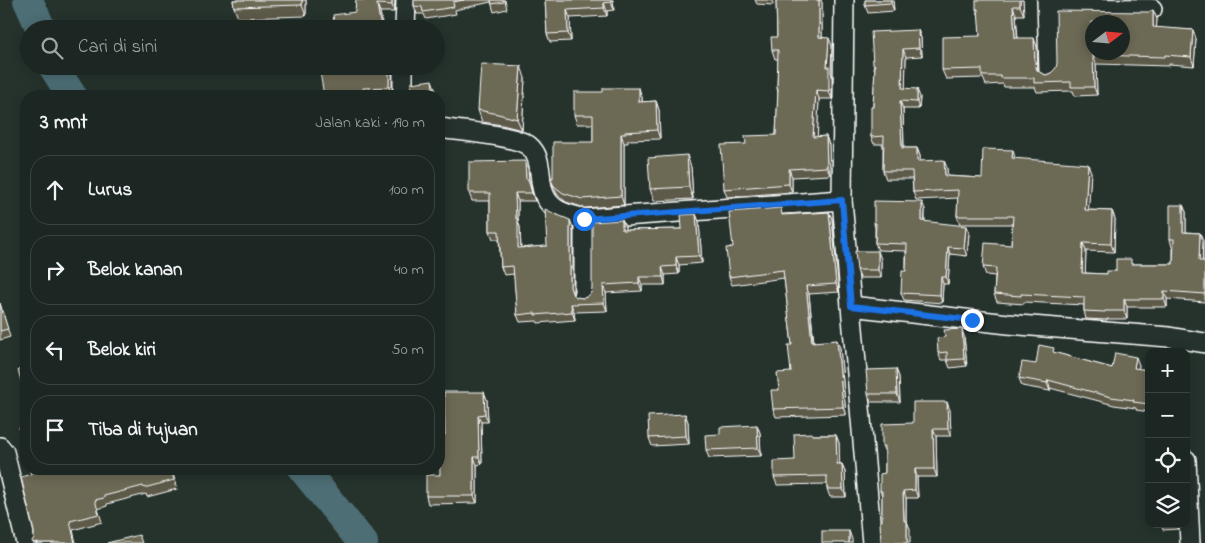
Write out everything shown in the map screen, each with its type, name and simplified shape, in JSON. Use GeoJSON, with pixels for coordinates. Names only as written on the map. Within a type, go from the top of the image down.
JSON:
{"type":"FeatureCollection","features":[{"type":"Feature","properties":{"kind":"street"},"geometry":{"type":"LineString","coordinates":[[405,20],[406,0]]}},
{"type":"Feature","properties":{"kind":"street"},"geometry":{"type":"LineString","coordinates":[[844,0],[842,200],[872,543]]}},
{"type":"Feature","properties":{"kind":"street"},"geometry":{"type":"LineString","coordinates":[[1049,72],[1047,4],[1152,9]]}},
{"type":"Feature","properties":{"kind":"street"},"geometry":{"type":"LineString","coordinates":[[403,90],[404,75]]}},
{"type":"Feature","properties":{"kind":"street"},"geometry":{"type":"LineString","coordinates":[[445,129],[504,137],[522,142],[530,147],[537,156],[543,194],[548,202],[556,209],[584,219],[842,200]]}},
{"type":"Feature","properties":{"kind":"street"},"geometry":{"type":"LineString","coordinates":[[584,219],[584,295]]}},
{"type":"Feature","properties":{"kind":"street"},"geometry":{"type":"LineString","coordinates":[[851,306],[999,323],[1169,337],[1193,345]]}},
{"type":"Feature","properties":{"kind":"street"},"geometry":{"type":"LineString","coordinates":[[0,447],[4,452],[26,543]]}},
{"type":"Feature","properties":{"kind":"street"},"geometry":{"type":"LineString","coordinates":[[1189,483],[1195,540]]}},
{"type":"Feature","properties":{"kind":"building"},"geometry":{"type":"Polygon","coordinates":[[[233,0],[302,0],[302,5],[234,7],[233,0]]]}},
{"type":"Feature","properties":{"kind":"building"},"geometry":{"type":"Polygon","coordinates":[[[356,0],[392,0],[392,5],[377,4],[380,20],[334,20],[333,15],[355,12],[356,0]]]}},
{"type":"Feature","properties":{"kind":"building"},"geometry":{"type":"Polygon","coordinates":[[[414,0],[464,0],[453,2],[454,7],[423,12],[422,7],[414,6],[414,0]]]}},
{"type":"Feature","properties":{"kind":"building"},"geometry":{"type":"Polygon","coordinates":[[[491,0],[504,0],[504,2],[492,4],[491,0]]]}},
{"type":"Feature","properties":{"kind":"building"},"geometry":{"type":"Polygon","coordinates":[[[545,0],[611,0],[611,2],[604,3],[604,8],[567,10],[568,33],[547,34],[545,0]]]}},
{"type":"Feature","properties":{"kind":"building"},"geometry":{"type":"Polygon","coordinates":[[[776,0],[819,0],[819,37],[829,38],[827,67],[829,67],[829,91],[816,90],[813,137],[826,136],[827,167],[789,169],[789,184],[724,189],[721,145],[746,144],[745,136],[776,135],[778,50],[772,50],[771,37],[777,37],[776,0]]]}},
{"type":"Feature","properties":{"kind":"building"},"geometry":{"type":"Polygon","coordinates":[[[865,0],[891,0],[891,3],[865,5],[865,0]]]}},
{"type":"Feature","properties":{"kind":"building"},"geometry":{"type":"Polygon","coordinates":[[[976,0],[1020,0],[1020,6],[1013,6],[1015,38],[1034,38],[1035,64],[1037,70],[1046,75],[1056,68],[1057,63],[1056,11],[1149,12],[1153,10],[1153,27],[1193,30],[1191,57],[1165,55],[1165,57],[1130,56],[1130,15],[1085,15],[1085,60],[1093,60],[1094,87],[1071,87],[1071,82],[1034,83],[1034,78],[982,76],[982,69],[942,70],[942,37],[980,36],[978,9],[976,9],[976,0]]]}},
{"type":"Feature","properties":{"kind":"building"},"geometry":{"type":"Polygon","coordinates":[[[918,30],[919,48],[903,49],[902,88],[917,89],[917,102],[900,101],[902,148],[917,148],[917,161],[944,160],[945,176],[982,178],[983,149],[1013,150],[1012,158],[1088,164],[1085,210],[1112,211],[1111,244],[1083,243],[1082,273],[1107,274],[1107,271],[1116,271],[1116,259],[1131,259],[1131,264],[1173,264],[1174,239],[1170,239],[1170,205],[1183,205],[1183,232],[1200,233],[1199,261],[1205,261],[1205,294],[1164,291],[1164,299],[1124,299],[1124,311],[1105,312],[1084,311],[1084,297],[994,294],[996,268],[983,267],[985,243],[1011,245],[1013,216],[957,216],[958,190],[913,192],[912,171],[883,171],[884,136],[871,137],[871,107],[873,107],[875,65],[873,64],[871,32],[918,30]]]}},
{"type":"Feature","properties":{"kind":"building"},"geometry":{"type":"Polygon","coordinates":[[[481,64],[521,66],[517,119],[478,110],[481,64]]]}},
{"type":"Feature","properties":{"kind":"building"},"geometry":{"type":"Polygon","coordinates":[[[320,75],[389,75],[389,87],[363,88],[363,90],[323,90],[320,75]]]}},
{"type":"Feature","properties":{"kind":"building"},"geometry":{"type":"Polygon","coordinates":[[[432,80],[433,90],[410,90],[411,83],[432,80]]]}},
{"type":"Feature","properties":{"kind":"building"},"geometry":{"type":"Polygon","coordinates":[[[603,88],[639,88],[639,102],[656,101],[657,130],[625,132],[625,134],[621,134],[621,196],[582,199],[563,193],[554,186],[550,178],[553,178],[553,142],[593,142],[593,115],[574,115],[574,92],[603,92],[603,88]]]}},
{"type":"Feature","properties":{"kind":"building"},"geometry":{"type":"Polygon","coordinates":[[[687,155],[689,187],[650,189],[648,158],[687,155]]]}},
{"type":"Feature","properties":{"kind":"building"},"geometry":{"type":"Polygon","coordinates":[[[525,161],[526,179],[528,179],[532,193],[515,193],[516,219],[518,219],[518,248],[547,246],[545,209],[570,220],[570,287],[576,297],[587,297],[591,293],[592,222],[622,220],[622,230],[682,229],[681,215],[696,214],[699,256],[676,257],[676,266],[662,267],[663,277],[639,277],[639,283],[603,285],[604,303],[571,304],[572,312],[517,315],[513,266],[501,267],[499,231],[490,231],[490,193],[469,193],[469,162],[525,161]]]}},
{"type":"Feature","properties":{"kind":"building"},"geometry":{"type":"Polygon","coordinates":[[[874,201],[922,202],[922,221],[966,226],[964,248],[948,247],[946,277],[941,277],[940,295],[901,293],[902,271],[906,271],[907,244],[875,243],[874,201]]]}},
{"type":"Feature","properties":{"kind":"building"},"geometry":{"type":"Polygon","coordinates":[[[781,208],[782,215],[829,212],[836,284],[806,286],[812,342],[837,340],[843,407],[773,409],[771,390],[779,390],[777,373],[791,372],[788,345],[792,345],[783,270],[729,277],[726,248],[733,247],[729,212],[781,208]]]}},
{"type":"Feature","properties":{"kind":"building"},"geometry":{"type":"Polygon","coordinates":[[[855,251],[878,251],[878,270],[857,270],[855,251]]]}},
{"type":"Feature","properties":{"kind":"building"},"geometry":{"type":"Polygon","coordinates":[[[0,304],[8,329],[0,331],[0,304]]]}},
{"type":"Feature","properties":{"kind":"building"},"geometry":{"type":"Polygon","coordinates":[[[962,329],[964,359],[947,360],[947,352],[938,353],[937,338],[945,337],[944,330],[962,329]]]}},
{"type":"Feature","properties":{"kind":"building"},"geometry":{"type":"Polygon","coordinates":[[[1039,345],[1054,348],[1053,352],[1112,368],[1115,353],[1136,357],[1134,368],[1145,369],[1145,404],[1111,397],[1048,380],[1047,383],[1019,378],[1022,362],[1036,364],[1039,345]]]}},
{"type":"Feature","properties":{"kind":"building"},"geometry":{"type":"Polygon","coordinates":[[[896,369],[897,394],[868,394],[866,370],[896,369]]]}},
{"type":"Feature","properties":{"kind":"building"},"geometry":{"type":"Polygon","coordinates":[[[445,392],[484,392],[485,414],[478,415],[479,457],[474,457],[474,496],[426,496],[426,475],[445,475],[445,392]]]}},
{"type":"Feature","properties":{"kind":"building"},"geometry":{"type":"Polygon","coordinates":[[[913,402],[947,402],[948,429],[933,429],[934,469],[915,469],[915,490],[903,491],[904,521],[907,521],[907,543],[881,543],[882,491],[880,491],[880,474],[885,473],[885,446],[882,446],[882,424],[913,423],[913,402]]]}},
{"type":"Feature","properties":{"kind":"building"},"geometry":{"type":"Polygon","coordinates":[[[685,414],[686,436],[649,438],[648,416],[685,414]]]}},
{"type":"Feature","properties":{"kind":"building"},"geometry":{"type":"Polygon","coordinates":[[[757,425],[758,448],[706,450],[705,435],[720,434],[720,427],[757,425]]]}},
{"type":"Feature","properties":{"kind":"building"},"geometry":{"type":"Polygon","coordinates":[[[812,433],[812,435],[836,435],[837,464],[842,464],[843,489],[827,489],[827,476],[774,477],[774,461],[795,460],[794,434],[812,433]]]}},
{"type":"Feature","properties":{"kind":"building"},"geometry":{"type":"Polygon","coordinates":[[[28,475],[173,475],[174,480],[144,488],[143,486],[95,500],[99,514],[70,521],[75,543],[33,543],[34,532],[21,477],[28,475]]]}},
{"type":"Feature","properties":{"kind":"building"},"geometry":{"type":"Polygon","coordinates":[[[822,531],[849,531],[849,543],[822,543],[822,531]]]}},
{"type":"Feature","properties":{"kind":"building"},"geometry":{"type":"Polygon","coordinates":[[[139,535],[142,543],[107,543],[139,535]]]}},
{"type":"Feature","properties":{"kind":"waterway"},"geometry":{"type":"LineString","coordinates":[[28,0],[37,20]]}},
{"type":"Feature","properties":{"kind":"waterway"},"geometry":{"type":"LineString","coordinates":[[59,75],[68,90]]}},
{"type":"Feature","properties":{"kind":"waterway"},"geometry":{"type":"LineString","coordinates":[[308,475],[363,543]]}},
{"type":"Feature","properties":{"kind":"route"},"geometry":{"type":"LineString","coordinates":[[584,219],[842,200],[851,306],[972,320]]}}]}
